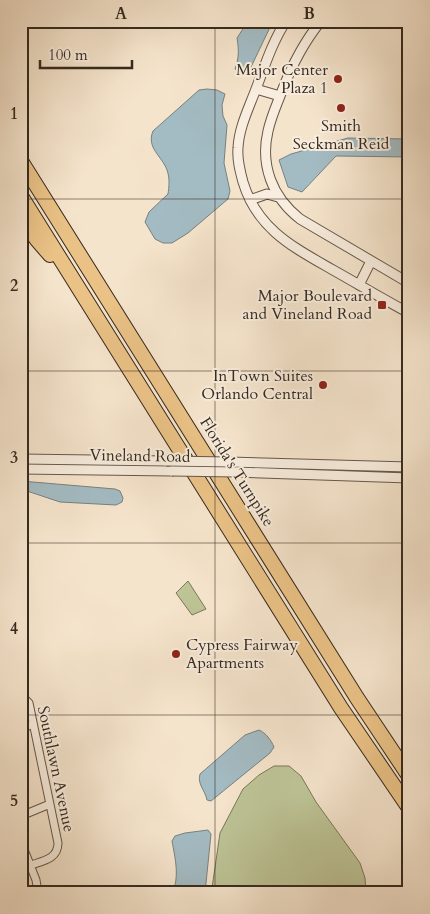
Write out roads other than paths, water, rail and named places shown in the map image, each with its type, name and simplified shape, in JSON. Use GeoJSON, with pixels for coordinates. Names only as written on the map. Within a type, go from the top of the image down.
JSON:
{"type":"FeatureCollection","features":[{"type":"Feature","properties":{"kind":"highway","name":"Florida's Turnpike"},"geometry":{"type":"LineString","coordinates":[[21,161],[357,698],[409,776]]}},
{"type":"Feature","properties":{"kind":"highway"},"geometry":{"type":"LineString","coordinates":[[21,196],[336,699],[409,808]]}},
{"type":"Feature","properties":{"kind":"highway"},"geometry":{"type":"LineString","coordinates":[[21,216],[36,240],[82,294]]}},
{"type":"Feature","properties":{"kind":"street"},"geometry":{"type":"LineString","coordinates":[[286,21],[277,36],[241,126],[238,149],[240,170],[253,208],[264,223],[278,236],[358,285],[409,313]]}},
{"type":"Feature","properties":{"kind":"street"},"geometry":{"type":"LineString","coordinates":[[321,21],[306,39],[294,62],[268,131],[265,155],[269,178],[278,197],[290,212],[409,283]]}},
{"type":"Feature","properties":{"kind":"street"},"geometry":{"type":"LineString","coordinates":[[256,89],[280,96]]}},
{"type":"Feature","properties":{"kind":"street"},"geometry":{"type":"LineString","coordinates":[[250,200],[268,194],[278,197]]}},
{"type":"Feature","properties":{"kind":"street"},"geometry":{"type":"LineString","coordinates":[[358,285],[371,261]]}},
{"type":"Feature","properties":{"kind":"street","name":"Vineland Road"},"geometry":{"type":"LineString","coordinates":[[21,459],[409,467]]}},
{"type":"Feature","properties":{"kind":"street","name":"Vineland Road"},"geometry":{"type":"LineString","coordinates":[[21,470],[236,472],[409,478]]}},
{"type":"Feature","properties":{"kind":"street","name":"Southlawn Avenue"},"geometry":{"type":"LineString","coordinates":[[21,695],[28,703],[58,844],[58,850],[51,858],[31,865]]}},
{"type":"Feature","properties":{"kind":"street"},"geometry":{"type":"LineString","coordinates":[[21,729],[33,724]]}},
{"type":"Feature","properties":{"kind":"street"},"geometry":{"type":"LineString","coordinates":[[21,816],[50,804]]}},
{"type":"Feature","properties":{"kind":"street"},"geometry":{"type":"LineString","coordinates":[[21,842],[31,865],[38,893]]}},
{"type":"Feature","properties":{"kind":"water"},"geometry":{"type":"Polygon","coordinates":[[[248,21],[273,21],[251,67],[247,73],[243,73],[235,69],[238,54],[237,38],[248,21]]]}},
{"type":"Feature","properties":{"kind":"water"},"geometry":{"type":"Polygon","coordinates":[[[199,90],[217,90],[225,94],[222,105],[223,116],[227,125],[224,163],[230,191],[228,199],[188,233],[172,243],[163,243],[155,239],[145,222],[149,212],[168,194],[169,188],[167,170],[153,147],[151,137],[153,131],[199,90]]]}},
{"type":"Feature","properties":{"kind":"water"},"geometry":{"type":"Polygon","coordinates":[[[348,138],[409,139],[409,157],[336,156],[302,192],[288,187],[279,160],[291,154],[348,138]]]}},
{"type":"Feature","properties":{"kind":"water"},"geometry":{"type":"Polygon","coordinates":[[[21,481],[115,489],[120,491],[123,498],[122,502],[116,505],[60,502],[21,489],[21,481]]]}},
{"type":"Feature","properties":{"kind":"water"},"geometry":{"type":"Polygon","coordinates":[[[259,730],[273,744],[274,747],[270,753],[211,801],[207,800],[200,784],[200,774],[245,735],[259,730]]]}},
{"type":"Feature","properties":{"kind":"water"},"geometry":{"type":"Polygon","coordinates":[[[208,830],[211,834],[205,893],[172,893],[176,874],[172,841],[175,836],[208,830]]]}},
{"type":"Feature","properties":{"kind":"place","name":"Major Center Plaza 1"},"geometry":{"type":"Point","coordinates":[338,79]}},
{"type":"Feature","properties":{"kind":"place","name":"Smith Seckman Reid"},"geometry":{"type":"Point","coordinates":[341,108]}},
{"type":"Feature","properties":{"kind":"place","name":"Major Boulevard and Vineland Road"},"geometry":{"type":"Point","coordinates":[382,305]}},
{"type":"Feature","properties":{"kind":"place","name":"InTown Suites Orlando Central"},"geometry":{"type":"Point","coordinates":[323,385]}},
{"type":"Feature","properties":{"kind":"place","name":"Cypress Fairway Apartments"},"geometry":{"type":"Point","coordinates":[176,654]}}]}
